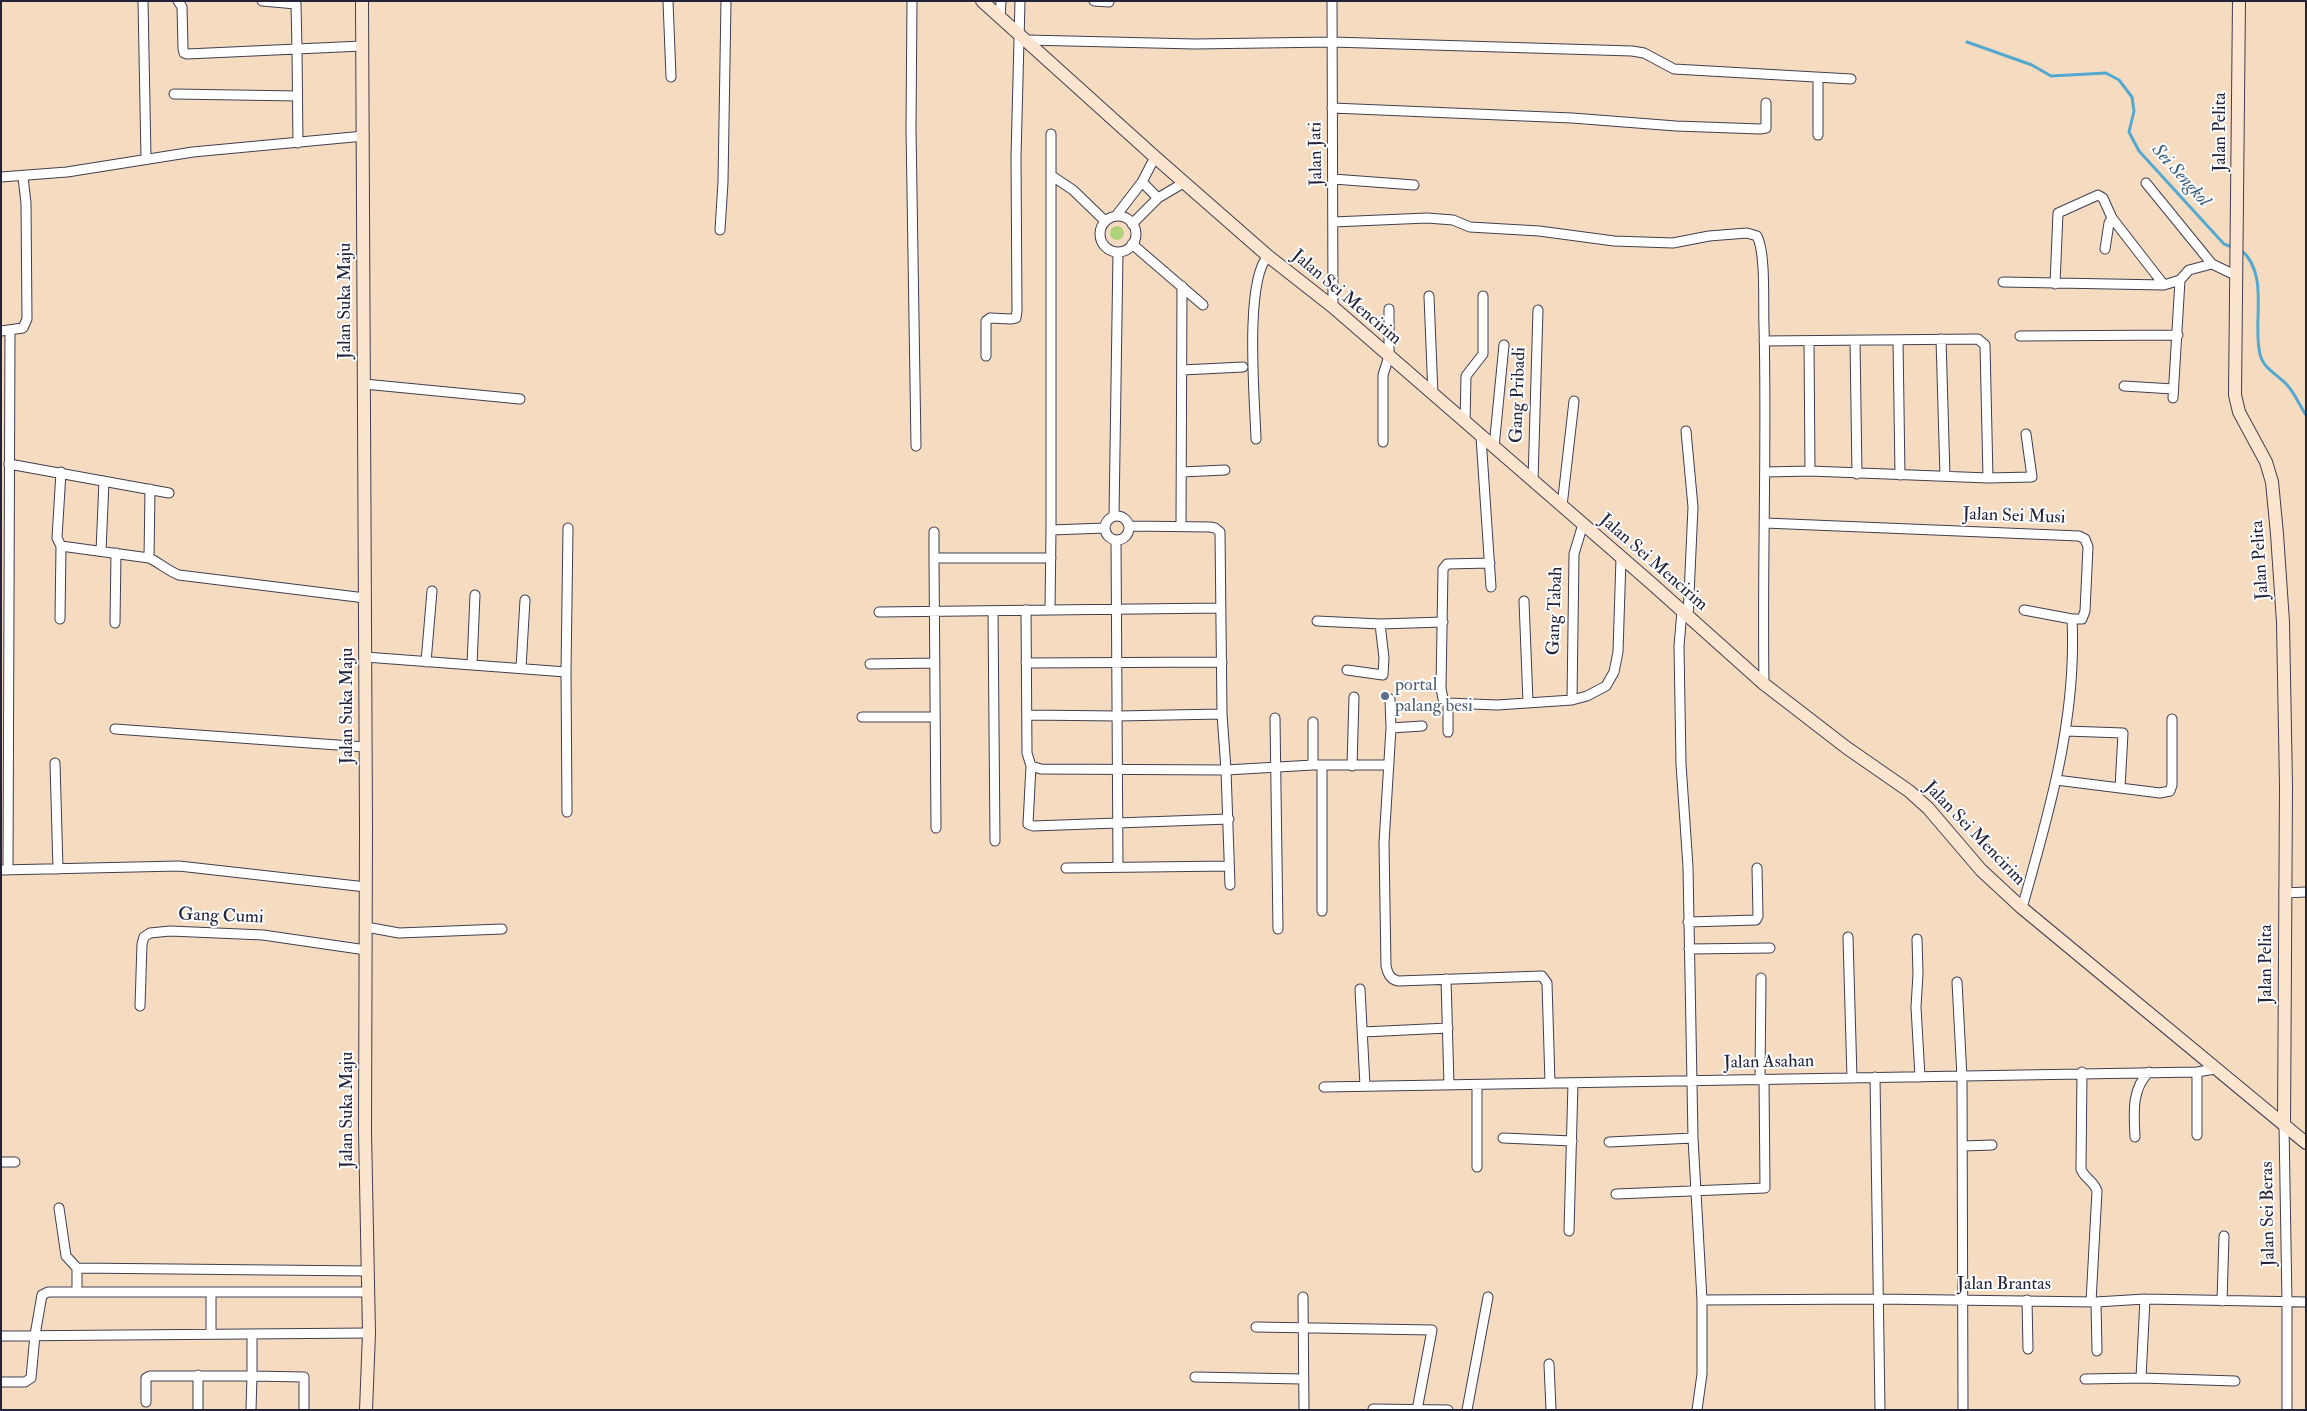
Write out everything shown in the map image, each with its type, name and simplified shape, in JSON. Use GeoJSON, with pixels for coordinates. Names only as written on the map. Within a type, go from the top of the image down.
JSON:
{"type":"FeatureCollection","features":[{"type":"Feature","properties":{"kind":"street"},"geometry":{"type":"LineString","coordinates":[[143,1],[146,158]]}},
{"type":"Feature","properties":{"kind":"street"},"geometry":{"type":"LineString","coordinates":[[178,1],[182,7],[183,48],[184,53],[187,54],[362,46]]}},
{"type":"Feature","properties":{"kind":"street"},"geometry":{"type":"LineString","coordinates":[[262,1],[296,4],[298,143]]}},
{"type":"Feature","properties":{"kind":"street","name":"Jalan Suka Maju"},"geometry":{"type":"LineString","coordinates":[[362,1],[366,887],[365,1131],[369,1333],[366,1410]]}},
{"type":"Feature","properties":{"kind":"street"},"geometry":{"type":"LineString","coordinates":[[668,1],[671,77]]}},
{"type":"Feature","properties":{"kind":"street"},"geometry":{"type":"LineString","coordinates":[[720,230],[723,182],[726,1]]}},
{"type":"Feature","properties":{"kind":"street"},"geometry":{"type":"LineString","coordinates":[[912,1],[911,128],[916,446]]}},
{"type":"Feature","properties":{"kind":"street","name":"Jalan Sei Mencirim"},"geometry":{"type":"LineString","coordinates":[[982,1],[1154,157],[1268,256],[1389,356],[1764,684],[1847,748],[1909,791],[1928,808],[1981,870],[2022,908],[2306,1143]]}},
{"type":"Feature","properties":{"kind":"street"},"geometry":{"type":"LineString","coordinates":[[1000,17],[1001,1]]}},
{"type":"Feature","properties":{"kind":"street"},"geometry":{"type":"LineString","coordinates":[[986,356],[986,321],[990,318],[1010,320],[1016,318],[1017,311],[1016,157],[1023,37],[1020,1]]}},
{"type":"Feature","properties":{"kind":"street"},"geometry":{"type":"LineString","coordinates":[[1094,1],[1109,2]]}},
{"type":"Feature","properties":{"kind":"street","name":"Jalan Jati"},"geometry":{"type":"LineString","coordinates":[[1332,1],[1332,307]]}},
{"type":"Feature","properties":{"kind":"street","name":"Jalan Pelita"},"geometry":{"type":"LineString","coordinates":[[2239,1],[2236,403],[2266,462],[2272,482],[2283,622],[2286,786],[2284,1125]]}},
{"type":"Feature","properties":{"kind":"street"},"geometry":{"type":"LineString","coordinates":[[1023,37],[1194,44],[1332,42],[1632,51],[1644,53],[1674,69],[1852,79]]}},
{"type":"Feature","properties":{"kind":"street"},"geometry":{"type":"LineString","coordinates":[[1818,78],[1818,135]]}},
{"type":"Feature","properties":{"kind":"street"},"geometry":{"type":"LineString","coordinates":[[174,94],[297,96]]}},
{"type":"Feature","properties":{"kind":"street"},"geometry":{"type":"LineString","coordinates":[[1332,108],[1572,118],[1676,126],[1760,129],[1766,128],[1767,125],[1766,103]]}},
{"type":"Feature","properties":{"kind":"street"},"geometry":{"type":"LineString","coordinates":[[1050,610],[1051,134]]}},
{"type":"Feature","properties":{"kind":"street"},"geometry":{"type":"LineString","coordinates":[[1,177],[23,177],[146,158],[364,136]]}},
{"type":"Feature","properties":{"kind":"street"},"geometry":{"type":"LineString","coordinates":[[1116,216],[1127,219],[1132,224],[1135,233],[1132,244],[1118,252],[1107,248],[1100,238],[1102,226],[1105,221],[1116,216],[1142,182],[1154,157]]}},
{"type":"Feature","properties":{"kind":"street"},"geometry":{"type":"LineString","coordinates":[[1052,176],[1073,190],[1105,221]]}},
{"type":"Feature","properties":{"kind":"street"},"geometry":{"type":"LineString","coordinates":[[23,177],[26,203],[27,319],[23,328],[6,330],[9,464],[5,613],[4,870],[179,866],[366,887]]}},
{"type":"Feature","properties":{"kind":"street"},"geometry":{"type":"LineString","coordinates":[[1333,179],[1414,185]]}},
{"type":"Feature","properties":{"kind":"street"},"geometry":{"type":"LineString","coordinates":[[1142,182],[1158,198]]}},
{"type":"Feature","properties":{"kind":"street"},"geometry":{"type":"LineString","coordinates":[[1132,224],[1158,198],[1185,182]]}},
{"type":"Feature","properties":{"kind":"street"},"geometry":{"type":"LineString","coordinates":[[2146,183],[2212,264],[2237,276]]}},
{"type":"Feature","properties":{"kind":"street"},"geometry":{"type":"LineString","coordinates":[[2055,284],[2058,213],[2098,195],[2103,198],[2112,218],[2164,285]]}},
{"type":"Feature","properties":{"kind":"street"},"geometry":{"type":"LineString","coordinates":[[1333,222],[1427,218],[1453,220],[1470,227],[1539,231],[1614,241],[1673,243],[1709,236],[1752,234],[1757,236],[1760,248],[1764,341],[1764,684]]}},
{"type":"Feature","properties":{"kind":"street"},"geometry":{"type":"LineString","coordinates":[[2105,249],[2109,223],[2112,218]]}},
{"type":"Feature","properties":{"kind":"street"},"geometry":{"type":"LineString","coordinates":[[1132,244],[1203,305]]}},
{"type":"Feature","properties":{"kind":"street"},"geometry":{"type":"LineString","coordinates":[[1114,516],[1118,252]]}},
{"type":"Feature","properties":{"kind":"street"},"geometry":{"type":"LineString","coordinates":[[1256,439],[1252,366],[1254,298],[1257,277],[1268,256]]}},
{"type":"Feature","properties":{"kind":"street"},"geometry":{"type":"LineString","coordinates":[[2003,282],[2164,285],[2180,280],[2189,270],[2212,264]]}},
{"type":"Feature","properties":{"kind":"street"},"geometry":{"type":"LineString","coordinates":[[2124,386],[2173,393],[2180,280]]}},
{"type":"Feature","properties":{"kind":"street"},"geometry":{"type":"LineString","coordinates":[[1181,526],[1182,286]]}},
{"type":"Feature","properties":{"kind":"street"},"geometry":{"type":"LineString","coordinates":[[1429,296],[1433,395]]}},
{"type":"Feature","properties":{"kind":"street"},"geometry":{"type":"LineString","coordinates":[[1465,422],[1466,376],[1482,354],[1482,296]]}},
{"type":"Feature","properties":{"kind":"street"},"geometry":{"type":"LineString","coordinates":[[1383,442],[1383,375],[1389,356],[1388,309]]}},
{"type":"Feature","properties":{"kind":"street","name":"Gang Pribadi"},"geometry":{"type":"LineString","coordinates":[[1533,481],[1538,310]]}},
{"type":"Feature","properties":{"kind":"street"},"geometry":{"type":"LineString","coordinates":[[2020,336],[2178,335]]}},
{"type":"Feature","properties":{"kind":"street"},"geometry":{"type":"LineString","coordinates":[[1941,339],[1945,476]]}},
{"type":"Feature","properties":{"kind":"street"},"geometry":{"type":"LineString","coordinates":[[1764,341],[1978,339],[1985,345],[1988,478]]}},
{"type":"Feature","properties":{"kind":"street"},"geometry":{"type":"LineString","coordinates":[[1855,340],[1857,474]]}},
{"type":"Feature","properties":{"kind":"street"},"geometry":{"type":"LineString","coordinates":[[1898,340],[1900,475]]}},
{"type":"Feature","properties":{"kind":"street"},"geometry":{"type":"LineString","coordinates":[[1809,341],[1810,472]]}},
{"type":"Feature","properties":{"kind":"street"},"geometry":{"type":"LineString","coordinates":[[1494,447],[1504,345]]}},
{"type":"Feature","properties":{"kind":"street"},"geometry":{"type":"LineString","coordinates":[[1182,370],[1243,367]]}},
{"type":"Feature","properties":{"kind":"street"},"geometry":{"type":"LineString","coordinates":[[364,384],[520,399]]}},
{"type":"Feature","properties":{"kind":"street"},"geometry":{"type":"LineString","coordinates":[[1562,506],[1574,401]]}},
{"type":"Feature","properties":{"kind":"street"},"geometry":{"type":"LineString","coordinates":[[1686,432],[1693,507],[1685,614],[1679,646],[1683,813],[1688,867],[1693,1138],[1702,1300],[1702,1374],[1698,1410]]}},
{"type":"Feature","properties":{"kind":"street"},"geometry":{"type":"LineString","coordinates":[[1765,472],[1988,478],[2032,477],[2026,434]]}},
{"type":"Feature","properties":{"kind":"street"},"geometry":{"type":"LineString","coordinates":[[1481,437],[1491,587]]}},
{"type":"Feature","properties":{"kind":"street"},"geometry":{"type":"LineString","coordinates":[[9,464],[169,493]]}},
{"type":"Feature","properties":{"kind":"street"},"geometry":{"type":"LineString","coordinates":[[1182,472],[1225,470]]}},
{"type":"Feature","properties":{"kind":"street"},"geometry":{"type":"LineString","coordinates":[[60,472],[57,538],[62,546],[60,619]]}},
{"type":"Feature","properties":{"kind":"street"},"geometry":{"type":"LineString","coordinates":[[101,551],[104,481]]}},
{"type":"Feature","properties":{"kind":"street"},"geometry":{"type":"LineString","coordinates":[[149,558],[150,489]]}},
{"type":"Feature","properties":{"kind":"street"},"geometry":{"type":"LineString","coordinates":[[1114,516],[1125,519],[1129,526],[1126,537],[1116,540],[1108,536],[1105,528],[1107,521],[1114,516]]}},
{"type":"Feature","properties":{"kind":"street","name":"Jalan Sei Musi"},"geometry":{"type":"LineString","coordinates":[[1765,523],[2079,536],[2085,539],[2088,547],[2085,611],[2082,619],[2072,619]]}},
{"type":"Feature","properties":{"kind":"street","name":"Gang Tabah"},"geometry":{"type":"LineString","coordinates":[[1572,700],[1574,554],[1582,524]]}},
{"type":"Feature","properties":{"kind":"street"},"geometry":{"type":"LineString","coordinates":[[1129,526],[1210,527],[1216,528],[1220,532],[1222,714],[1230,885]]}},
{"type":"Feature","properties":{"kind":"street"},"geometry":{"type":"LineString","coordinates":[[567,812],[568,528]]}},
{"type":"Feature","properties":{"kind":"street"},"geometry":{"type":"LineString","coordinates":[[1051,530],[1105,528]]}},
{"type":"Feature","properties":{"kind":"street"},"geometry":{"type":"LineString","coordinates":[[934,532],[936,828]]}},
{"type":"Feature","properties":{"kind":"street"},"geometry":{"type":"LineString","coordinates":[[1116,540],[1118,609],[1118,866]]}},
{"type":"Feature","properties":{"kind":"street"},"geometry":{"type":"LineString","coordinates":[[62,546],[149,558],[161,564],[169,572],[179,575],[365,598]]}},
{"type":"Feature","properties":{"kind":"street"},"geometry":{"type":"LineString","coordinates":[[115,623],[116,554]]}},
{"type":"Feature","properties":{"kind":"street"},"geometry":{"type":"LineString","coordinates":[[934,558],[1050,558]]}},
{"type":"Feature","properties":{"kind":"street"},"geometry":{"type":"LineString","coordinates":[[1490,563],[1444,565],[1441,688],[1444,699],[1448,702],[1497,705],[1572,700],[1606,686],[1614,672],[1619,641],[1621,558]]}},
{"type":"Feature","properties":{"kind":"street"},"geometry":{"type":"LineString","coordinates":[[426,662],[432,591]]}},
{"type":"Feature","properties":{"kind":"street"},"geometry":{"type":"LineString","coordinates":[[472,665],[476,595]]}},
{"type":"Feature","properties":{"kind":"street"},"geometry":{"type":"LineString","coordinates":[[521,668],[525,600]]}},
{"type":"Feature","properties":{"kind":"street"},"geometry":{"type":"LineString","coordinates":[[1524,601],[1528,702]]}},
{"type":"Feature","properties":{"kind":"street"},"geometry":{"type":"LineString","coordinates":[[879,612],[1222,608]]}},
{"type":"Feature","properties":{"kind":"street"},"geometry":{"type":"LineString","coordinates":[[1026,610],[1027,753],[1031,766],[1027,822],[1030,826],[1228,819]]}},
{"type":"Feature","properties":{"kind":"street"},"geometry":{"type":"LineString","coordinates":[[2022,908],[2056,780],[2066,731],[2073,673],[2072,619],[2024,610]]}},
{"type":"Feature","properties":{"kind":"street"},"geometry":{"type":"LineString","coordinates":[[993,611],[995,841]]}},
{"type":"Feature","properties":{"kind":"street"},"geometry":{"type":"LineString","coordinates":[[1317,621],[1380,624],[1443,622]]}},
{"type":"Feature","properties":{"kind":"street"},"geometry":{"type":"LineString","coordinates":[[1347,670],[1383,675],[1384,658],[1380,624]]}},
{"type":"Feature","properties":{"kind":"street"},"geometry":{"type":"LineString","coordinates":[[365,657],[566,672]]}},
{"type":"Feature","properties":{"kind":"street"},"geometry":{"type":"LineString","coordinates":[[1026,663],[1222,662]]}},
{"type":"Feature","properties":{"kind":"street"},"geometry":{"type":"LineString","coordinates":[[870,664],[935,663]]}},
{"type":"Feature","properties":{"kind":"street"},"geometry":{"type":"LineString","coordinates":[[1352,766],[1354,697]]}},
{"type":"Feature","properties":{"kind":"street"},"geometry":{"type":"LineString","coordinates":[[1390,699],[1391,728],[1384,843],[1386,966],[1388,974],[1392,980],[1398,981],[1535,975],[1545,979],[1550,1083]]}},
{"type":"Feature","properties":{"kind":"street"},"geometry":{"type":"LineString","coordinates":[[1448,702],[1448,732]]}},
{"type":"Feature","properties":{"kind":"street"},"geometry":{"type":"LineString","coordinates":[[1027,715],[1222,714]]}},
{"type":"Feature","properties":{"kind":"street"},"geometry":{"type":"LineString","coordinates":[[862,717],[935,717]]}},
{"type":"Feature","properties":{"kind":"street"},"geometry":{"type":"LineString","coordinates":[[1275,718],[1278,929]]}},
{"type":"Feature","properties":{"kind":"street"},"geometry":{"type":"LineString","coordinates":[[2056,780],[2160,793],[2170,791],[2172,785],[2172,719]]}},
{"type":"Feature","properties":{"kind":"street"},"geometry":{"type":"LineString","coordinates":[[1313,722],[1318,765],[1322,911]]}},
{"type":"Feature","properties":{"kind":"street"},"geometry":{"type":"LineString","coordinates":[[1391,728],[1422,726]]}},
{"type":"Feature","properties":{"kind":"street"},"geometry":{"type":"LineString","coordinates":[[115,729],[365,747]]}},
{"type":"Feature","properties":{"kind":"street"},"geometry":{"type":"LineString","coordinates":[[2066,731],[2123,734],[2120,788]]}},
{"type":"Feature","properties":{"kind":"street"},"geometry":{"type":"LineString","coordinates":[[55,763],[58,869]]}},
{"type":"Feature","properties":{"kind":"street"},"geometry":{"type":"LineString","coordinates":[[1031,766],[1041,769],[1226,770],[1318,765],[1389,765]]}},
{"type":"Feature","properties":{"kind":"street"},"geometry":{"type":"LineString","coordinates":[[1066,868],[1229,866]]}},
{"type":"Feature","properties":{"kind":"street"},"geometry":{"type":"LineString","coordinates":[[1688,922],[1756,920],[1758,916],[1757,868]]}},
{"type":"Feature","properties":{"kind":"street"},"geometry":{"type":"LineString","coordinates":[[2284,893],[2306,892]]}},
{"type":"Feature","properties":{"kind":"street"},"geometry":{"type":"LineString","coordinates":[[366,927],[399,933],[502,929]]}},
{"type":"Feature","properties":{"kind":"street","name":"Gang Cumi"},"geometry":{"type":"LineString","coordinates":[[140,1006],[142,944],[144,938],[150,933],[170,931],[263,935],[366,950]]}},
{"type":"Feature","properties":{"kind":"street"},"geometry":{"type":"LineString","coordinates":[[1848,937],[1852,1078]]}},
{"type":"Feature","properties":{"kind":"street"},"geometry":{"type":"LineString","coordinates":[[1917,939],[1918,974],[1916,1007],[1920,1077]]}},
{"type":"Feature","properties":{"kind":"street"},"geometry":{"type":"LineString","coordinates":[[1689,950],[1770,948]]}},
{"type":"Feature","properties":{"kind":"street"},"geometry":{"type":"LineString","coordinates":[[1616,1194],[1766,1187],[1761,978]]}},
{"type":"Feature","properties":{"kind":"street"},"geometry":{"type":"LineString","coordinates":[[1446,979],[1449,1085]]}},
{"type":"Feature","properties":{"kind":"street"},"geometry":{"type":"LineString","coordinates":[[1957,982],[1962,1077],[1963,1146],[1963,1410]]}},
{"type":"Feature","properties":{"kind":"street"},"geometry":{"type":"LineString","coordinates":[[1360,989],[1365,1086]]}},
{"type":"Feature","properties":{"kind":"street"},"geometry":{"type":"LineString","coordinates":[[1363,1032],[1448,1028]]}},
{"type":"Feature","properties":{"kind":"street","name":"Jalan Asahan"},"geometry":{"type":"LineString","coordinates":[[1324,1086],[1962,1077],[2082,1072],[2197,1072],[2215,1069]]}},
{"type":"Feature","properties":{"kind":"street"},"geometry":{"type":"LineString","coordinates":[[2082,1072],[2081,1168],[2083,1174],[2096,1186],[2097,1191],[2093,1302],[2097,1351]]}},
{"type":"Feature","properties":{"kind":"street"},"geometry":{"type":"LineString","coordinates":[[2135,1137],[2134,1106],[2138,1085],[2148,1072]]}},
{"type":"Feature","properties":{"kind":"street"},"geometry":{"type":"LineString","coordinates":[[2197,1072],[2197,1136]]}},
{"type":"Feature","properties":{"kind":"street"},"geometry":{"type":"LineString","coordinates":[[1874,1078],[1880,1410]]}},
{"type":"Feature","properties":{"kind":"street"},"geometry":{"type":"LineString","coordinates":[[1569,1231],[1573,1083]]}},
{"type":"Feature","properties":{"kind":"street"},"geometry":{"type":"LineString","coordinates":[[1477,1085],[1477,1167]]}},
{"type":"Feature","properties":{"kind":"street","name":"Jalan Sei Beras"},"geometry":{"type":"LineString","coordinates":[[2284,1125],[2287,1410]]}},
{"type":"Feature","properties":{"kind":"street"},"geometry":{"type":"LineString","coordinates":[[1504,1138],[1572,1141]]}},
{"type":"Feature","properties":{"kind":"street"},"geometry":{"type":"LineString","coordinates":[[1609,1142],[1693,1138]]}},
{"type":"Feature","properties":{"kind":"street"},"geometry":{"type":"LineString","coordinates":[[1963,1146],[1992,1145]]}},
{"type":"Feature","properties":{"kind":"street"},"geometry":{"type":"LineString","coordinates":[[1,1162],[15,1162]]}},
{"type":"Feature","properties":{"kind":"street"},"geometry":{"type":"LineString","coordinates":[[59,1208],[66,1256],[77,1268],[77,1292]]}},
{"type":"Feature","properties":{"kind":"street"},"geometry":{"type":"LineString","coordinates":[[2222,1301],[2224,1236]]}},
{"type":"Feature","properties":{"kind":"street"},"geometry":{"type":"LineString","coordinates":[[77,1268],[368,1271]]}},
{"type":"Feature","properties":{"kind":"street"},"geometry":{"type":"LineString","coordinates":[[1,1382],[25,1382],[31,1378],[35,1335],[42,1295],[48,1292],[368,1292]]}},
{"type":"Feature","properties":{"kind":"street"},"geometry":{"type":"LineString","coordinates":[[211,1293],[211,1334]]}},
{"type":"Feature","properties":{"kind":"street"},"geometry":{"type":"LineString","coordinates":[[1302,1297],[1304,1410]]}},
{"type":"Feature","properties":{"kind":"street"},"geometry":{"type":"LineString","coordinates":[[1467,1410],[1488,1297]]}},
{"type":"Feature","properties":{"kind":"street","name":"Jalan Brantas"},"geometry":{"type":"LineString","coordinates":[[1702,1300],[1878,1299],[2093,1302],[2145,1299],[2306,1302]]}},
{"type":"Feature","properties":{"kind":"street"},"geometry":{"type":"LineString","coordinates":[[2141,1378],[2145,1299]]}},
{"type":"Feature","properties":{"kind":"street"},"geometry":{"type":"LineString","coordinates":[[2027,1300],[2028,1349]]}},
{"type":"Feature","properties":{"kind":"street"},"geometry":{"type":"LineString","coordinates":[[1256,1327],[1432,1330],[1417,1410]]}},
{"type":"Feature","properties":{"kind":"street"},"geometry":{"type":"LineString","coordinates":[[1,1336],[369,1333]]}},
{"type":"Feature","properties":{"kind":"street"},"geometry":{"type":"LineString","coordinates":[[251,1410],[252,1335]]}},
{"type":"Feature","properties":{"kind":"street"},"geometry":{"type":"LineString","coordinates":[[1549,1364],[1550,1410]]}},
{"type":"Feature","properties":{"kind":"street"},"geometry":{"type":"LineString","coordinates":[[198,1375],[198,1410]]}},
{"type":"Feature","properties":{"kind":"street"},"geometry":{"type":"LineString","coordinates":[[146,1402],[147,1376],[304,1377],[304,1410]]}},
{"type":"Feature","properties":{"kind":"street"},"geometry":{"type":"LineString","coordinates":[[1196,1377],[1303,1379]]}},
{"type":"Feature","properties":{"kind":"street"},"geometry":{"type":"LineString","coordinates":[[2085,1379],[2141,1378],[2236,1381]]}},
{"type":"Feature","properties":{"kind":"street"},"geometry":{"type":"LineString","coordinates":[[1373,1409],[1448,1410]]}},
{"type":"Feature","properties":{"kind":"green space"},"geometry":{"type":"Polygon","coordinates":[[[1117,226],[1122,228],[1124,233],[1122,238],[1117,240],[1112,238],[1110,233],[1112,228],[1117,226]]]}},
{"type":"Feature","properties":{"kind":"waterway","name":"Sei Sengkol"},"geometry":{"type":"LineString","coordinates":[[1967,42],[2032,65],[2051,76],[2106,73],[2119,80],[2132,97],[2134,111],[2129,132],[2139,151],[2224,244],[2232,247]]}},
{"type":"Feature","properties":{"kind":"waterway","name":"Sei Sengkol"},"geometry":{"type":"LineString","coordinates":[[2241,250],[2250,260],[2258,285],[2258,342],[2260,354],[2264,364],[2291,389],[2306,415]]}},
{"type":"Feature","properties":{"kind":"place","name":"portal palang besi"},"geometry":{"type":"Point","coordinates":[1385,696]}}]}
